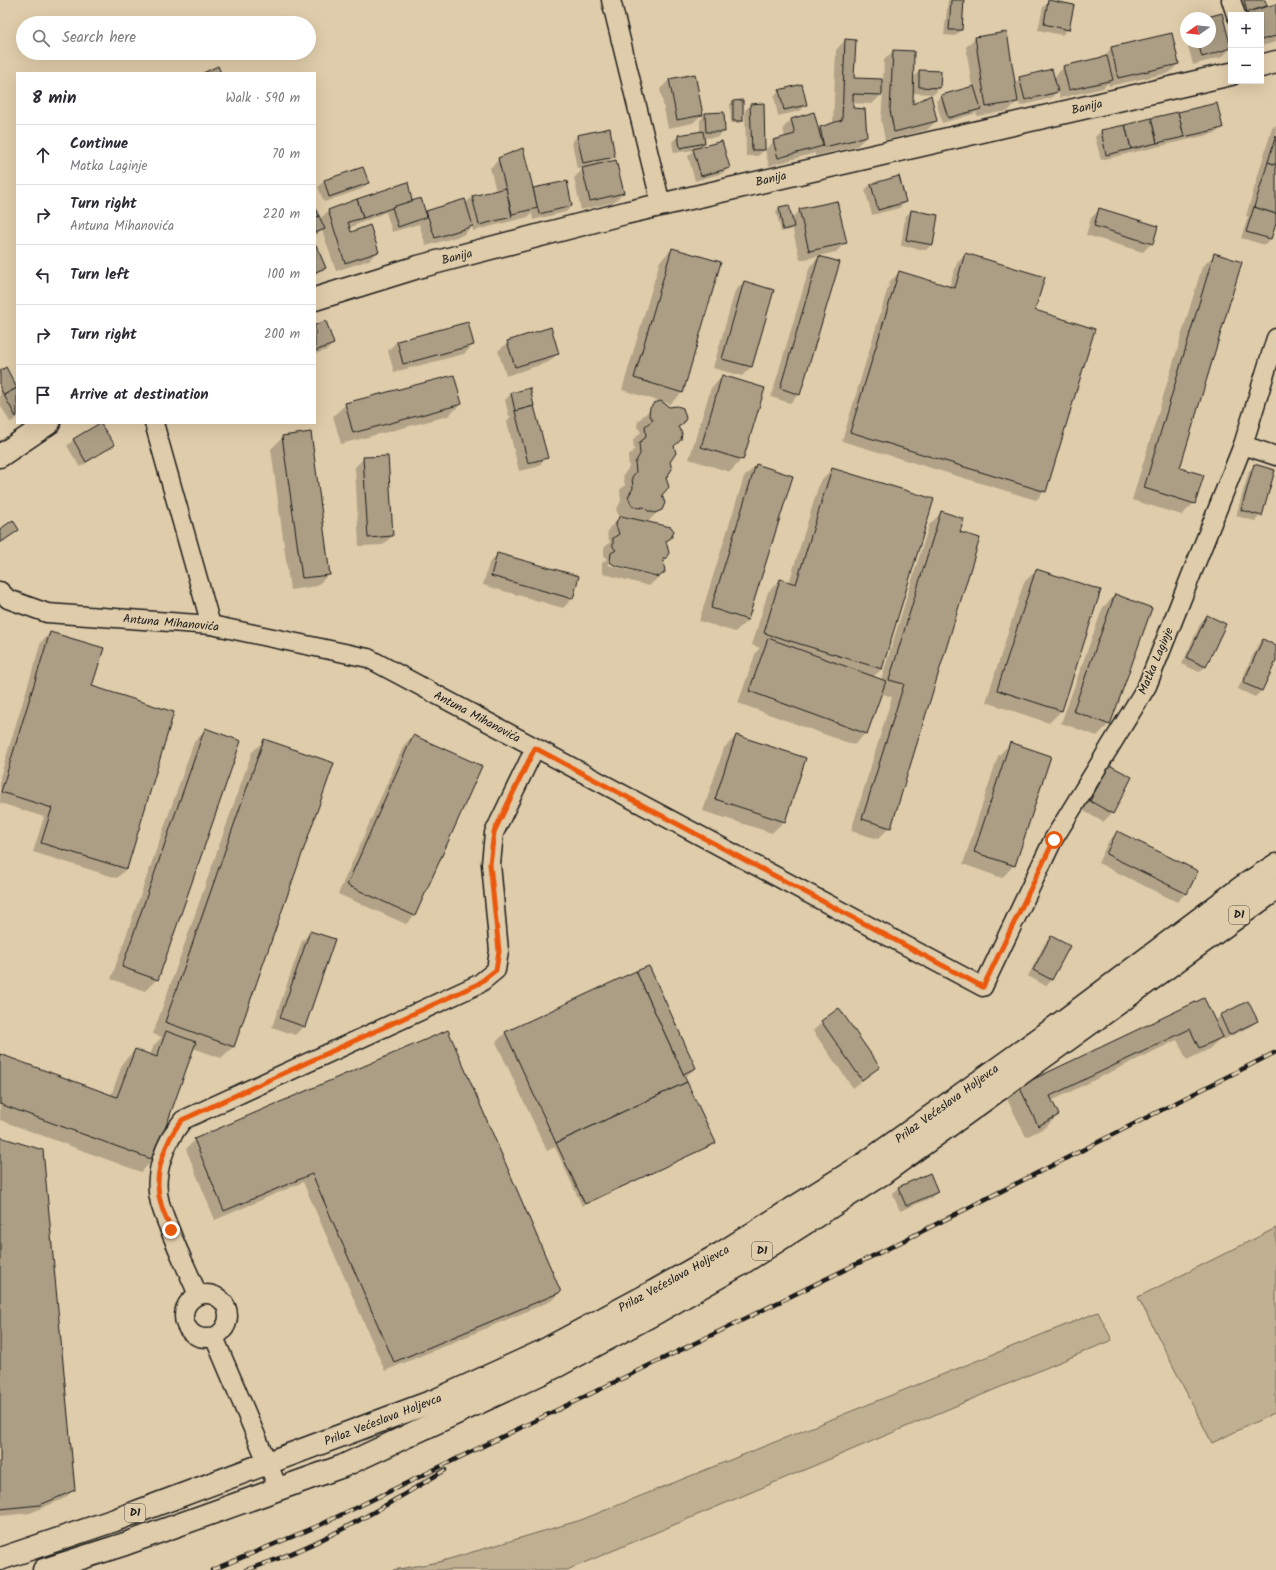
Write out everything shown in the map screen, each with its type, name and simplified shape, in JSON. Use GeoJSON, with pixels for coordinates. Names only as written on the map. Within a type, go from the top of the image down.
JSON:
{"type":"FeatureCollection","features":[{"type":"Feature","properties":{"kind":"main road"},"geometry":{"type":"LineString","coordinates":[[1264,65],[1276,62]]}},
{"type":"Feature","properties":{"kind":"main road","name":"Banija"},"geometry":{"type":"LineString","coordinates":[[316,299],[418,267],[661,204],[1228,75]]}},
{"type":"Feature","properties":{"kind":"main road"},"geometry":{"type":"LineString","coordinates":[[0,456],[48,424]]}},
{"type":"Feature","properties":{"kind":"main road","name":"Prilaz Većeslava Holjevca"},"geometry":{"type":"LineString","coordinates":[[0,1559],[115,1520],[436,1400],[541,1352],[720,1254],[867,1162],[1050,1031],[1242,887],[1276,865]]}},
{"type":"Feature","properties":{"kind":"main road","name":"Prilaz Većeslava Holjevca"},"geometry":{"type":"LineString","coordinates":[[44,1570],[125,1544],[343,1466],[557,1366],[738,1266],[882,1174],[1276,889]]}},
{"type":"Feature","properties":{"kind":"street"},"geometry":{"type":"LineString","coordinates":[[611,0],[661,204]]}},
{"type":"Feature","properties":{"kind":"street"},"geometry":{"type":"LineString","coordinates":[[1232,0],[1235,12]]}},
{"type":"Feature","properties":{"kind":"street","name":"Matka Laginje"},"geometry":{"type":"LineString","coordinates":[[983,987],[1054,840],[1147,686],[1243,445],[1276,338]]}},
{"type":"Feature","properties":{"kind":"street"},"geometry":{"type":"LineString","coordinates":[[154,424],[211,625]]}},
{"type":"Feature","properties":{"kind":"street"},"geometry":{"type":"LineString","coordinates":[[1243,445],[1276,456]]}},
{"type":"Feature","properties":{"kind":"street","name":"Antuna Mihanovića"},"geometry":{"type":"LineString","coordinates":[[0,591],[8,599],[47,613],[211,625],[368,658],[983,987]]}},
{"type":"Feature","properties":{"kind":"street"},"geometry":{"type":"LineString","coordinates":[[198,1295],[160,1202],[158,1174],[172,1133],[182,1120],[478,984],[496,970],[499,951],[490,864],[494,832],[535,748]]}},
{"type":"Feature","properties":{"kind":"street"},"geometry":{"type":"LineString","coordinates":[[205,1293],[218,1297],[227,1307],[228,1321],[225,1328],[214,1337],[207,1339],[194,1335],[186,1325],[184,1311],[187,1304],[198,1295],[205,1293]]}},
{"type":"Feature","properties":{"kind":"street"},"geometry":{"type":"LineString","coordinates":[[214,1337],[279,1490]]}},
{"type":"Feature","properties":{"kind":"shaded area"},"geometry":{"type":"Polygon","coordinates":[[[1276,1228],[1276,1412],[1212,1443],[1138,1297],[1276,1228]]]}},
{"type":"Feature","properties":{"kind":"shaded area"},"geometry":{"type":"Polygon","coordinates":[[[1098,1312],[1112,1340],[567,1570],[393,1570],[439,1562],[581,1520],[1098,1312]]]}},
{"type":"Feature","properties":{"kind":"building"},"geometry":{"type":"Polygon","coordinates":[[[951,0],[964,0],[962,30],[949,30],[951,0]]]}},
{"type":"Feature","properties":{"kind":"building"},"geometry":{"type":"Polygon","coordinates":[[[1048,0],[1074,5],[1069,30],[1044,24],[1048,0]]]}},
{"type":"Feature","properties":{"kind":"building"},"geometry":{"type":"Polygon","coordinates":[[[1244,0],[1265,0],[1267,6],[1247,12],[1244,0]]]}},
{"type":"Feature","properties":{"kind":"building"},"geometry":{"type":"Polygon","coordinates":[[[1276,4],[1276,36],[1264,39],[1264,12],[1247,12],[1276,4]]]}},
{"type":"Feature","properties":{"kind":"building"},"geometry":{"type":"Polygon","coordinates":[[[1222,13],[1228,36],[1228,49],[1202,57],[1200,48],[1216,48],[1216,15],[1222,13]]]}},
{"type":"Feature","properties":{"kind":"building"},"geometry":{"type":"Polygon","coordinates":[[[1007,32],[1018,102],[986,107],[975,37],[1007,32]]]}},
{"type":"Feature","properties":{"kind":"building"},"geometry":{"type":"Polygon","coordinates":[[[1172,33],[1179,64],[1118,78],[1111,47],[1172,33]]]}},
{"type":"Feature","properties":{"kind":"building"},"geometry":{"type":"Polygon","coordinates":[[[845,39],[856,40],[854,78],[882,79],[882,95],[853,94],[853,108],[865,109],[867,137],[824,147],[820,127],[842,120],[845,39]]]}},
{"type":"Feature","properties":{"kind":"building"},"geometry":{"type":"Polygon","coordinates":[[[893,50],[914,51],[913,104],[931,95],[937,121],[894,132],[890,110],[893,50]]]}},
{"type":"Feature","properties":{"kind":"building"},"geometry":{"type":"Polygon","coordinates":[[[1107,56],[1113,80],[1069,90],[1063,66],[1107,56]]]}},
{"type":"Feature","properties":{"kind":"building"},"geometry":{"type":"Polygon","coordinates":[[[218,66],[221,72],[205,72],[218,66]]]}},
{"type":"Feature","properties":{"kind":"building"},"geometry":{"type":"Polygon","coordinates":[[[1052,69],[1058,92],[1025,100],[1019,77],[1052,69]]]}},
{"type":"Feature","properties":{"kind":"building"},"geometry":{"type":"Polygon","coordinates":[[[919,70],[941,71],[940,88],[919,87],[919,70]]]}},
{"type":"Feature","properties":{"kind":"building"},"geometry":{"type":"Polygon","coordinates":[[[695,74],[703,115],[677,120],[669,79],[695,74]]]}},
{"type":"Feature","properties":{"kind":"building"},"geometry":{"type":"Polygon","coordinates":[[[802,84],[807,105],[784,110],[779,90],[802,84]]]}},
{"type":"Feature","properties":{"kind":"building"},"geometry":{"type":"Polygon","coordinates":[[[974,86],[981,109],[948,118],[941,95],[974,86]]]}},
{"type":"Feature","properties":{"kind":"building"},"geometry":{"type":"Polygon","coordinates":[[[743,100],[743,121],[733,121],[733,101],[743,100]]]}},
{"type":"Feature","properties":{"kind":"building"},"geometry":{"type":"Polygon","coordinates":[[[764,103],[765,150],[752,150],[750,104],[764,103]]]}},
{"type":"Feature","properties":{"kind":"building"},"geometry":{"type":"Polygon","coordinates":[[[1217,103],[1223,128],[1184,137],[1178,112],[1217,103]]]}},
{"type":"Feature","properties":{"kind":"building"},"geometry":{"type":"Polygon","coordinates":[[[724,112],[725,132],[706,132],[705,113],[724,112]]]}},
{"type":"Feature","properties":{"kind":"building"},"geometry":{"type":"Polygon","coordinates":[[[814,112],[823,146],[778,158],[773,140],[795,134],[791,119],[814,112]]]}},
{"type":"Feature","properties":{"kind":"building"},"geometry":{"type":"Polygon","coordinates":[[[1178,112],[1184,137],[1157,143],[1151,118],[1178,112]]]}},
{"type":"Feature","properties":{"kind":"building"},"geometry":{"type":"Polygon","coordinates":[[[1151,118],[1157,143],[1131,149],[1125,125],[1151,118]]]}},
{"type":"Feature","properties":{"kind":"building"},"geometry":{"type":"Polygon","coordinates":[[[1125,125],[1131,149],[1106,155],[1101,130],[1125,125]]]}},
{"type":"Feature","properties":{"kind":"building"},"geometry":{"type":"Polygon","coordinates":[[[610,128],[615,157],[583,163],[577,135],[610,128]]]}},
{"type":"Feature","properties":{"kind":"building"},"geometry":{"type":"Polygon","coordinates":[[[703,131],[705,143],[680,148],[678,135],[703,131]]]}},
{"type":"Feature","properties":{"kind":"building"},"geometry":{"type":"Polygon","coordinates":[[[1276,135],[1276,165],[1268,162],[1276,135]]]}},
{"type":"Feature","properties":{"kind":"building"},"geometry":{"type":"Polygon","coordinates":[[[722,141],[730,168],[701,176],[693,149],[722,141]]]}},
{"type":"Feature","properties":{"kind":"building"},"geometry":{"type":"Polygon","coordinates":[[[523,148],[538,208],[512,214],[498,158],[523,148]]]}},
{"type":"Feature","properties":{"kind":"building"},"geometry":{"type":"Polygon","coordinates":[[[616,160],[624,193],[590,201],[582,168],[616,160]]]}},
{"type":"Feature","properties":{"kind":"building"},"geometry":{"type":"Polygon","coordinates":[[[1268,162],[1276,165],[1276,214],[1254,207],[1268,162]]]}},
{"type":"Feature","properties":{"kind":"building"},"geometry":{"type":"Polygon","coordinates":[[[363,167],[369,183],[329,197],[324,180],[363,167]]]}},
{"type":"Feature","properties":{"kind":"building"},"geometry":{"type":"Polygon","coordinates":[[[899,176],[906,202],[878,210],[871,184],[899,176]]]}},
{"type":"Feature","properties":{"kind":"building"},"geometry":{"type":"Polygon","coordinates":[[[567,181],[572,206],[539,214],[533,188],[567,181]]]}},
{"type":"Feature","properties":{"kind":"building"},"geometry":{"type":"Polygon","coordinates":[[[408,182],[412,201],[363,218],[357,199],[408,182]]]}},
{"type":"Feature","properties":{"kind":"building"},"geometry":{"type":"Polygon","coordinates":[[[506,188],[512,217],[479,225],[472,196],[506,188]]]}},
{"type":"Feature","properties":{"kind":"building"},"geometry":{"type":"Polygon","coordinates":[[[421,198],[427,217],[398,227],[392,207],[421,198]]]}},
{"type":"Feature","properties":{"kind":"building"},"geometry":{"type":"Polygon","coordinates":[[[357,199],[363,218],[348,222],[351,232],[370,225],[379,252],[345,263],[328,210],[357,199]]]}},
{"type":"Feature","properties":{"kind":"building"},"geometry":{"type":"Polygon","coordinates":[[[465,199],[473,226],[435,238],[426,211],[465,199]]]}},
{"type":"Feature","properties":{"kind":"building"},"geometry":{"type":"Polygon","coordinates":[[[837,201],[847,243],[809,251],[799,209],[837,201]]]}},
{"type":"Feature","properties":{"kind":"building"},"geometry":{"type":"Polygon","coordinates":[[[789,205],[794,227],[783,230],[779,207],[789,205]]]}},
{"type":"Feature","properties":{"kind":"building"},"geometry":{"type":"Polygon","coordinates":[[[1254,207],[1276,214],[1276,224],[1271,239],[1246,232],[1254,207]]]}},
{"type":"Feature","properties":{"kind":"building"},"geometry":{"type":"Polygon","coordinates":[[[1099,208],[1158,226],[1153,244],[1094,226],[1099,208]]]}},
{"type":"Feature","properties":{"kind":"building"},"geometry":{"type":"Polygon","coordinates":[[[316,210],[319,216],[316,218],[316,210]]]}},
{"type":"Feature","properties":{"kind":"building"},"geometry":{"type":"Polygon","coordinates":[[[911,210],[938,215],[933,245],[906,240],[911,210]]]}},
{"type":"Feature","properties":{"kind":"building"},"geometry":{"type":"Polygon","coordinates":[[[319,216],[325,229],[316,233],[316,218],[319,216]]]}},
{"type":"Feature","properties":{"kind":"building"},"geometry":{"type":"Polygon","coordinates":[[[316,245],[326,268],[316,272],[316,245]]]}},
{"type":"Feature","properties":{"kind":"building"},"geometry":{"type":"Polygon","coordinates":[[[672,248],[721,262],[683,393],[634,378],[672,248]]]}},
{"type":"Feature","properties":{"kind":"building"},"geometry":{"type":"Polygon","coordinates":[[[965,253],[1045,277],[1035,310],[1095,329],[1046,492],[850,432],[899,271],[955,288],[965,253]]]}},
{"type":"Feature","properties":{"kind":"building"},"geometry":{"type":"Polygon","coordinates":[[[1214,253],[1242,262],[1180,468],[1204,475],[1195,504],[1144,488],[1214,253]]]}},
{"type":"Feature","properties":{"kind":"building"},"geometry":{"type":"Polygon","coordinates":[[[819,256],[840,262],[800,395],[780,388],[819,256]]]}},
{"type":"Feature","properties":{"kind":"building"},"geometry":{"type":"Polygon","coordinates":[[[744,281],[774,290],[752,367],[722,359],[744,281]]]}},
{"type":"Feature","properties":{"kind":"building"},"geometry":{"type":"Polygon","coordinates":[[[326,321],[334,344],[316,351],[316,325],[326,321]]]}},
{"type":"Feature","properties":{"kind":"building"},"geometry":{"type":"Polygon","coordinates":[[[468,322],[474,345],[403,364],[397,341],[468,322]]]}},
{"type":"Feature","properties":{"kind":"building"},"geometry":{"type":"Polygon","coordinates":[[[551,327],[559,354],[515,367],[507,341],[551,327]]]}},
{"type":"Feature","properties":{"kind":"building"},"geometry":{"type":"Polygon","coordinates":[[[6,367],[16,386],[16,389],[4,395],[0,388],[0,371],[6,367]]]}},
{"type":"Feature","properties":{"kind":"building"},"geometry":{"type":"Polygon","coordinates":[[[454,375],[462,404],[353,433],[345,403],[454,375]]]}},
{"type":"Feature","properties":{"kind":"building"},"geometry":{"type":"Polygon","coordinates":[[[722,375],[765,388],[743,460],[701,447],[722,375]]]}},
{"type":"Feature","properties":{"kind":"building"},"geometry":{"type":"Polygon","coordinates":[[[530,388],[534,406],[515,411],[511,393],[530,388]]]}},
{"type":"Feature","properties":{"kind":"building"},"geometry":{"type":"Polygon","coordinates":[[[16,389],[16,417],[4,395],[16,389]]]}},
{"type":"Feature","properties":{"kind":"building"},"geometry":{"type":"Polygon","coordinates":[[[661,401],[669,407],[677,406],[683,408],[686,418],[683,424],[678,427],[682,433],[681,440],[674,446],[676,453],[670,462],[672,469],[666,478],[669,487],[662,495],[665,503],[662,510],[655,513],[648,511],[644,507],[639,508],[632,506],[628,497],[633,488],[632,477],[636,472],[635,463],[640,454],[639,443],[646,437],[645,426],[653,420],[649,415],[650,408],[654,403],[661,401]]]}},
{"type":"Feature","properties":{"kind":"building"},"geometry":{"type":"Polygon","coordinates":[[[534,406],[548,458],[528,463],[515,411],[534,406]]]}},
{"type":"Feature","properties":{"kind":"building"},"geometry":{"type":"Polygon","coordinates":[[[101,424],[115,445],[86,462],[73,439],[101,424]]]}},
{"type":"Feature","properties":{"kind":"building"},"geometry":{"type":"Polygon","coordinates":[[[311,432],[330,575],[302,578],[282,436],[311,432]]]}},
{"type":"Feature","properties":{"kind":"building"},"geometry":{"type":"Polygon","coordinates":[[[388,456],[393,536],[368,538],[363,457],[388,456]]]}},
{"type":"Feature","properties":{"kind":"building"},"geometry":{"type":"Polygon","coordinates":[[[756,464],[793,476],[748,620],[711,608],[756,464]]]}},
{"type":"Feature","properties":{"kind":"building"},"geometry":{"type":"Polygon","coordinates":[[[1254,464],[1275,470],[1262,516],[1241,510],[1254,464]]]}},
{"type":"Feature","properties":{"kind":"building"},"geometry":{"type":"Polygon","coordinates":[[[832,468],[934,499],[882,669],[764,633],[780,579],[796,584],[832,468]]]}},
{"type":"Feature","properties":{"kind":"building"},"geometry":{"type":"Polygon","coordinates":[[[941,511],[964,519],[960,532],[980,538],[891,828],[862,819],[904,684],[889,680],[941,511]]]}},
{"type":"Feature","properties":{"kind":"building"},"geometry":{"type":"Polygon","coordinates":[[[621,516],[671,527],[674,531],[671,538],[666,541],[669,553],[666,558],[663,559],[665,572],[659,577],[614,565],[610,562],[611,553],[616,550],[613,547],[613,538],[619,534],[616,525],[617,520],[621,516]]]}},
{"type":"Feature","properties":{"kind":"building"},"geometry":{"type":"Polygon","coordinates":[[[13,520],[19,530],[0,543],[0,529],[13,520]]]}},
{"type":"Feature","properties":{"kind":"building"},"geometry":{"type":"Polygon","coordinates":[[[497,553],[579,576],[573,599],[491,576],[497,553]]]}},
{"type":"Feature","properties":{"kind":"building"},"geometry":{"type":"Polygon","coordinates":[[[1036,569],[1101,590],[1062,711],[997,690],[1036,569]]]}},
{"type":"Feature","properties":{"kind":"building"},"geometry":{"type":"Polygon","coordinates":[[[1115,594],[1152,608],[1110,725],[1073,711],[1115,594]]]}},
{"type":"Feature","properties":{"kind":"building"},"geometry":{"type":"Polygon","coordinates":[[[1207,615],[1226,624],[1206,667],[1187,658],[1207,615]]]}},
{"type":"Feature","properties":{"kind":"building"},"geometry":{"type":"Polygon","coordinates":[[[50,632],[104,648],[92,686],[174,712],[127,869],[41,843],[52,808],[1,792],[50,632]]]}},
{"type":"Feature","properties":{"kind":"building"},"geometry":{"type":"Polygon","coordinates":[[[768,638],[886,681],[867,734],[749,691],[768,638]]]}},
{"type":"Feature","properties":{"kind":"building"},"geometry":{"type":"Polygon","coordinates":[[[1263,639],[1276,646],[1276,661],[1262,691],[1243,683],[1263,639]]]}},
{"type":"Feature","properties":{"kind":"building"},"geometry":{"type":"Polygon","coordinates":[[[205,728],[241,741],[158,980],[122,967],[205,728]]]}},
{"type":"Feature","properties":{"kind":"building"},"geometry":{"type":"Polygon","coordinates":[[[413,735],[482,766],[415,916],[347,885],[413,735]]]}},
{"type":"Feature","properties":{"kind":"building"},"geometry":{"type":"Polygon","coordinates":[[[736,735],[806,758],[785,822],[715,799],[736,735]]]}},
{"type":"Feature","properties":{"kind":"building"},"geometry":{"type":"Polygon","coordinates":[[[264,739],[334,763],[234,1047],[165,1022],[264,739]]]}},
{"type":"Feature","properties":{"kind":"building"},"geometry":{"type":"Polygon","coordinates":[[[1010,742],[1051,756],[1015,866],[974,852],[1010,742]]]}},
{"type":"Feature","properties":{"kind":"building"},"geometry":{"type":"Polygon","coordinates":[[[1109,765],[1132,777],[1113,814],[1090,801],[1109,765]]]}},
{"type":"Feature","properties":{"kind":"building"},"geometry":{"type":"Polygon","coordinates":[[[1117,831],[1198,871],[1187,894],[1106,854],[1117,831]]]}},
{"type":"Feature","properties":{"kind":"building"},"geometry":{"type":"Polygon","coordinates":[[[310,931],[335,939],[305,1027],[280,1018],[310,931]]]}},
{"type":"Feature","properties":{"kind":"building"},"geometry":{"type":"Polygon","coordinates":[[[1051,936],[1070,946],[1052,980],[1033,970],[1051,936]]]}},
{"type":"Feature","properties":{"kind":"building"},"geometry":{"type":"Polygon","coordinates":[[[649,966],[696,1068],[683,1074],[636,971],[649,966]]]}},
{"type":"Feature","properties":{"kind":"building"},"geometry":{"type":"Polygon","coordinates":[[[636,971],[687,1082],[556,1143],[505,1032],[636,971]]]}},
{"type":"Feature","properties":{"kind":"building"},"geometry":{"type":"Polygon","coordinates":[[[1204,998],[1223,1037],[1199,1048],[1190,1029],[1050,1096],[1059,1115],[1038,1126],[1019,1086],[1204,998]]]}},
{"type":"Feature","properties":{"kind":"building"},"geometry":{"type":"Polygon","coordinates":[[[1248,1001],[1258,1021],[1229,1035],[1220,1015],[1248,1001]]]}},
{"type":"Feature","properties":{"kind":"building"},"geometry":{"type":"Polygon","coordinates":[[[839,1008],[880,1067],[862,1080],[821,1021],[839,1008]]]}},
{"type":"Feature","properties":{"kind":"building"},"geometry":{"type":"Polygon","coordinates":[[[448,1030],[561,1292],[394,1362],[312,1174],[224,1211],[194,1139],[448,1030]]]}},
{"type":"Feature","properties":{"kind":"building"},"geometry":{"type":"Polygon","coordinates":[[[166,1031],[196,1042],[154,1160],[0,1104],[0,1054],[117,1097],[135,1049],[157,1057],[166,1031]]]}},
{"type":"Feature","properties":{"kind":"building"},"geometry":{"type":"Polygon","coordinates":[[[687,1082],[716,1143],[585,1204],[556,1143],[687,1082]]]}},
{"type":"Feature","properties":{"kind":"building"},"geometry":{"type":"Polygon","coordinates":[[[0,1137],[43,1150],[75,1490],[40,1505],[0,1509],[0,1137]]]}},
{"type":"Feature","properties":{"kind":"building"},"geometry":{"type":"Polygon","coordinates":[[[930,1173],[938,1192],[906,1206],[898,1187],[930,1173]]]}},
{"type":"Feature","properties":{"kind":"railway"},"geometry":{"type":"LineString","coordinates":[[212,1570],[318,1526],[722,1330],[883,1251],[1276,1052]]}},
{"type":"Feature","properties":{"kind":"railway"},"geometry":{"type":"LineString","coordinates":[[246,1570],[272,1561],[324,1539],[373,1513],[445,1470]]}},
{"type":"Feature","properties":{"kind":"route"},"geometry":{"type":"LineString","coordinates":[[171,1230],[160,1202],[158,1174],[172,1133],[182,1120],[478,984],[496,970],[499,951],[490,864],[494,832],[535,748],[983,987],[1054,840]]}}]}
